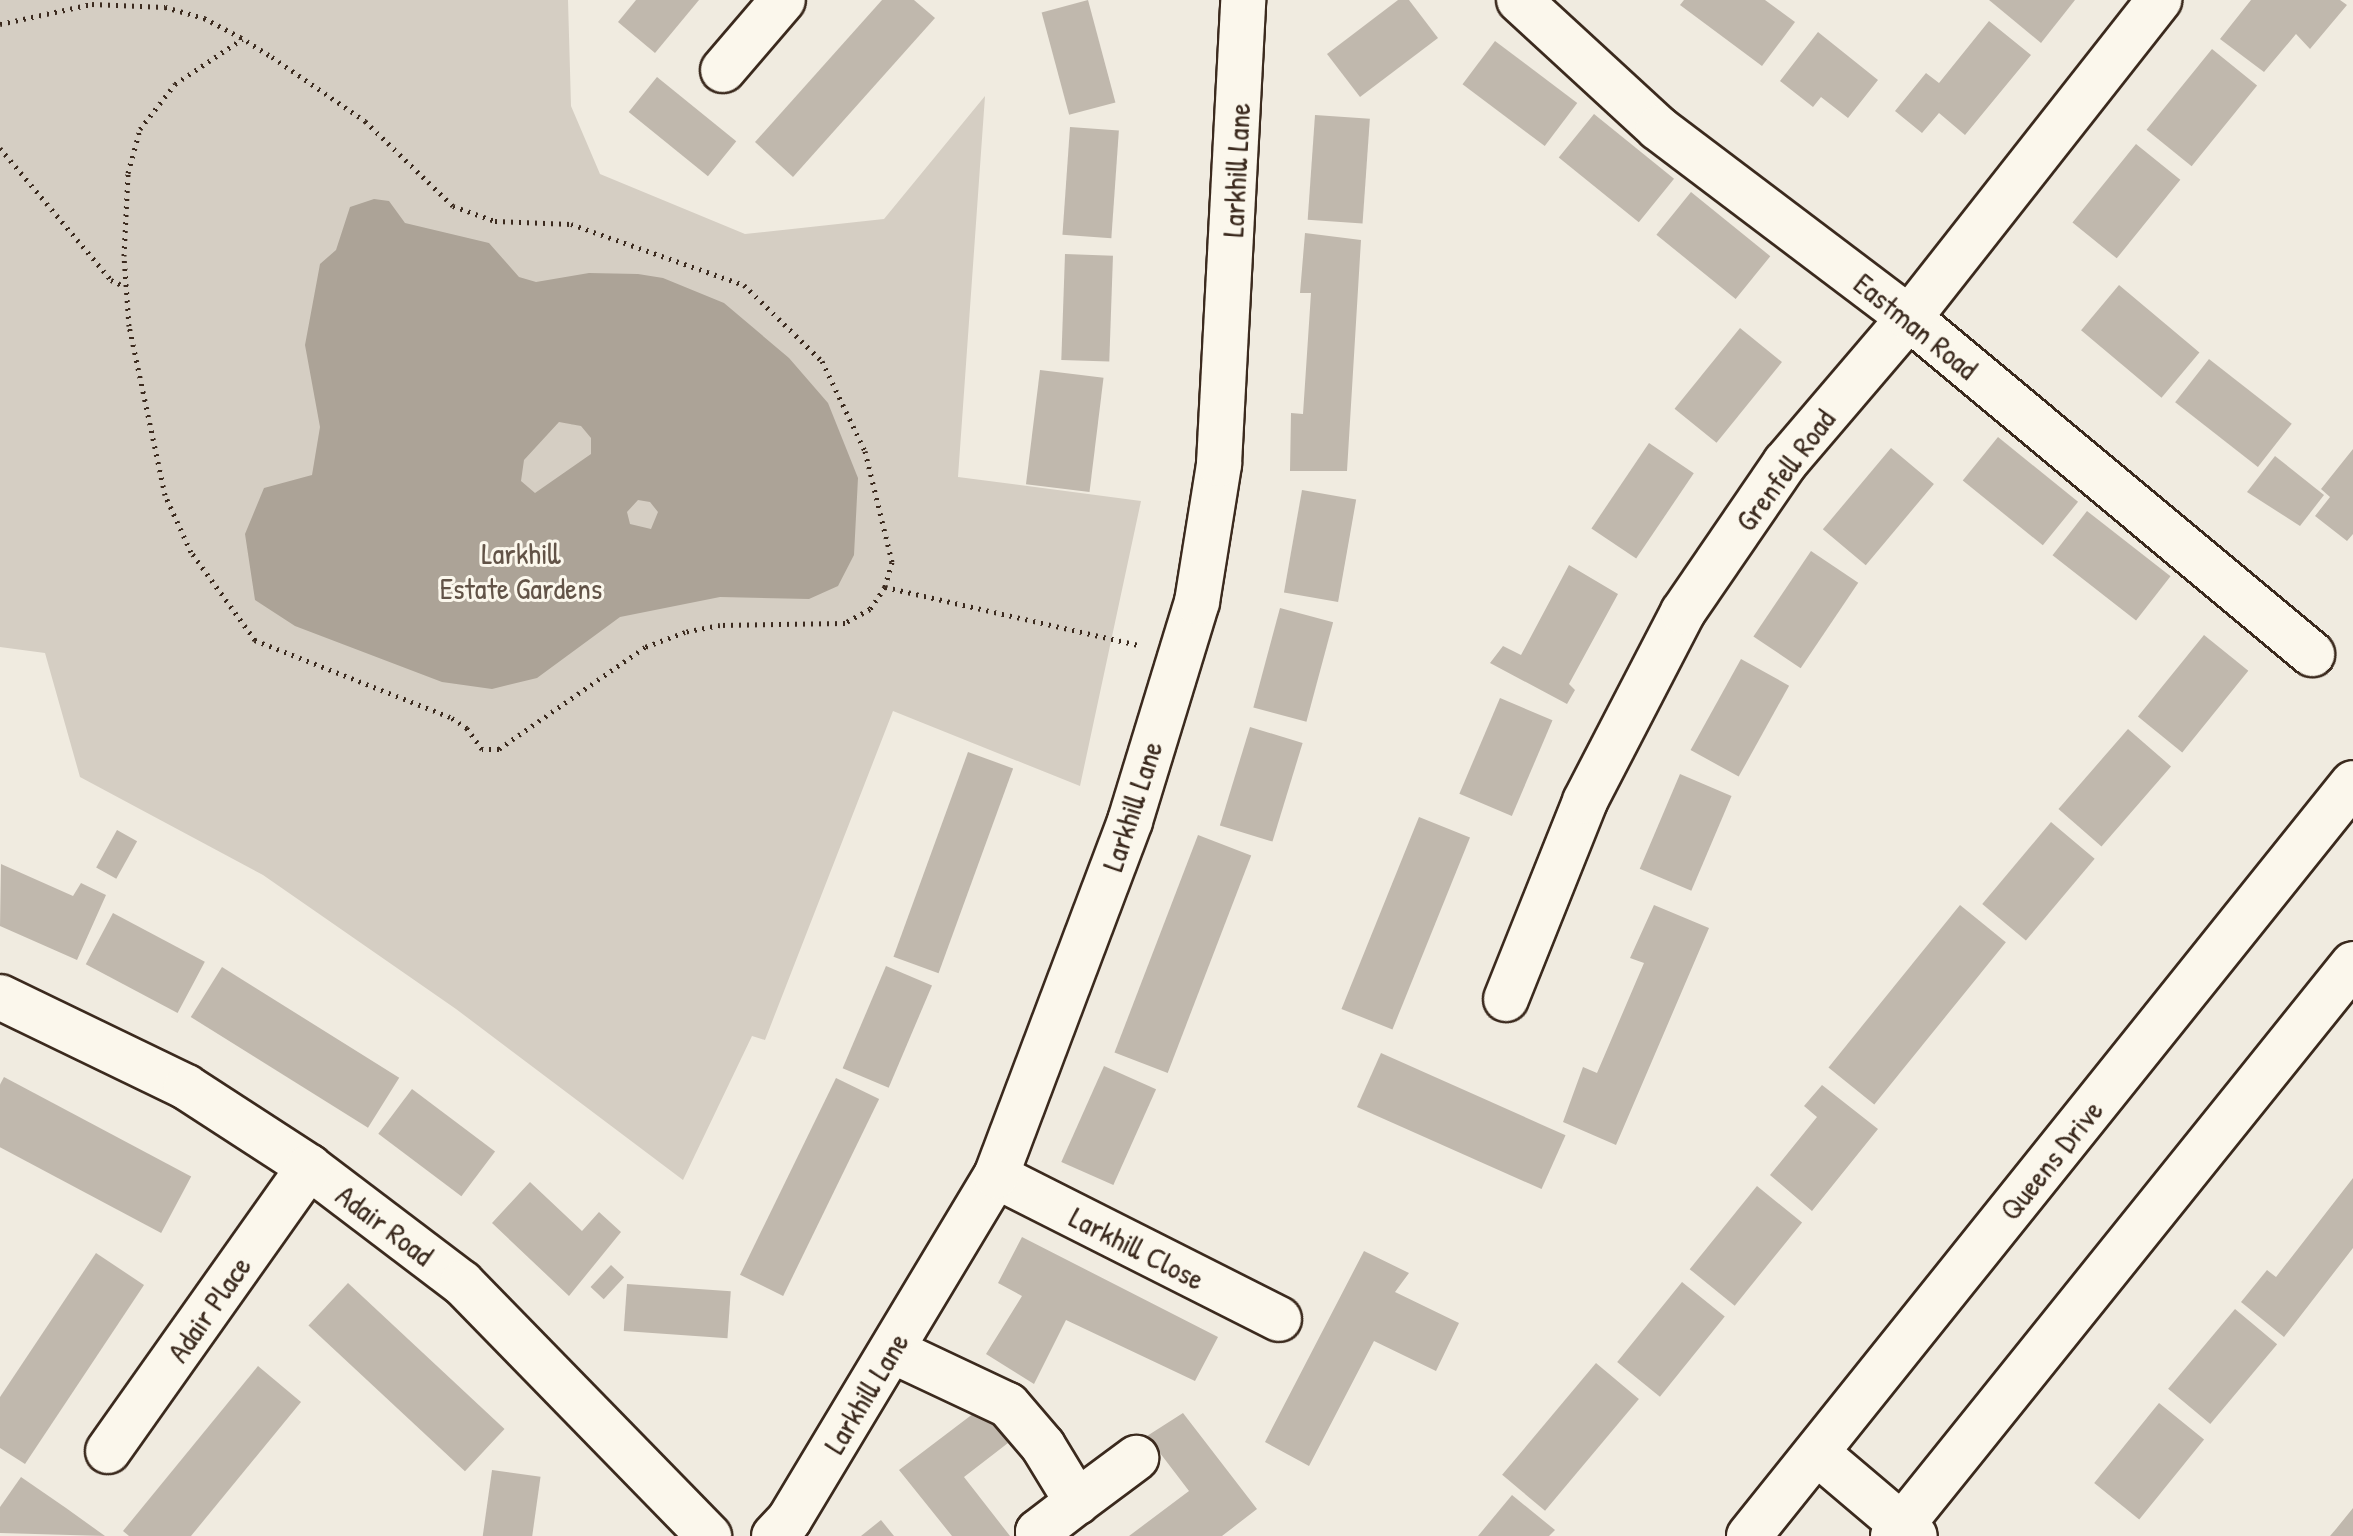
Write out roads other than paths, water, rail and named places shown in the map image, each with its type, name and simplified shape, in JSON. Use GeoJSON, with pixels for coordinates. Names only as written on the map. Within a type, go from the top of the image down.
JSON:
{"type":"FeatureCollection","features":[{"type":"Feature","properties":{"kind":"main road"},"geometry":{"type":"LineString","coordinates":[[723,70],[783,0]]}},
{"type":"Feature","properties":{"kind":"main road","name":"Larkhill Lane"},"geometry":{"type":"LineString","coordinates":[[774,1536],[893,1351],[996,1176],[1130,821],[1197,602],[1219,464],[1243,0]]}},
{"type":"Feature","properties":{"kind":"main road","name":"Eastman Road"},"geometry":{"type":"LineString","coordinates":[[1519,0],[1658,128],[1909,318],[2312,654]]}},
{"type":"Feature","properties":{"kind":"main road","name":"Grenfell Road"},"geometry":{"type":"LineString","coordinates":[[1506,999],[1585,801],[1683,612],[1785,463],[1909,318],[2159,0]]}},
{"type":"Feature","properties":{"kind":"main road","name":"Queens Drive"},"geometry":{"type":"LineString","coordinates":[[1749,1536],[2353,783]]}},
{"type":"Feature","properties":{"kind":"main road"},"geometry":{"type":"LineString","coordinates":[[1817,1453],[1903,1532],[2353,964]]}},
{"type":"Feature","properties":{"kind":"main road","name":"Adair Road"},"geometry":{"type":"LineString","coordinates":[[0,997],[186,1087],[309,1167],[462,1283],[709,1536]]}},
{"type":"Feature","properties":{"kind":"main road","name":"Adair Place"},"geometry":{"type":"LineString","coordinates":[[108,1451],[309,1167]]}},
{"type":"Feature","properties":{"kind":"main road","name":"Larkhill Close"},"geometry":{"type":"LineString","coordinates":[[996,1176],[1279,1319]]}},
{"type":"Feature","properties":{"kind":"main road"},"geometry":{"type":"LineString","coordinates":[[893,1351],[1008,1405],[1043,1446],[1077,1502]]}},
{"type":"Feature","properties":{"kind":"main road"},"geometry":{"type":"LineString","coordinates":[[1041,1536],[1038,1532],[1136,1458]]}},
{"type":"Feature","properties":{"kind":"park label","name":"Larkhill Estate Gardens"},"geometry":{"type":"Point","coordinates":[521,570]}}]}
